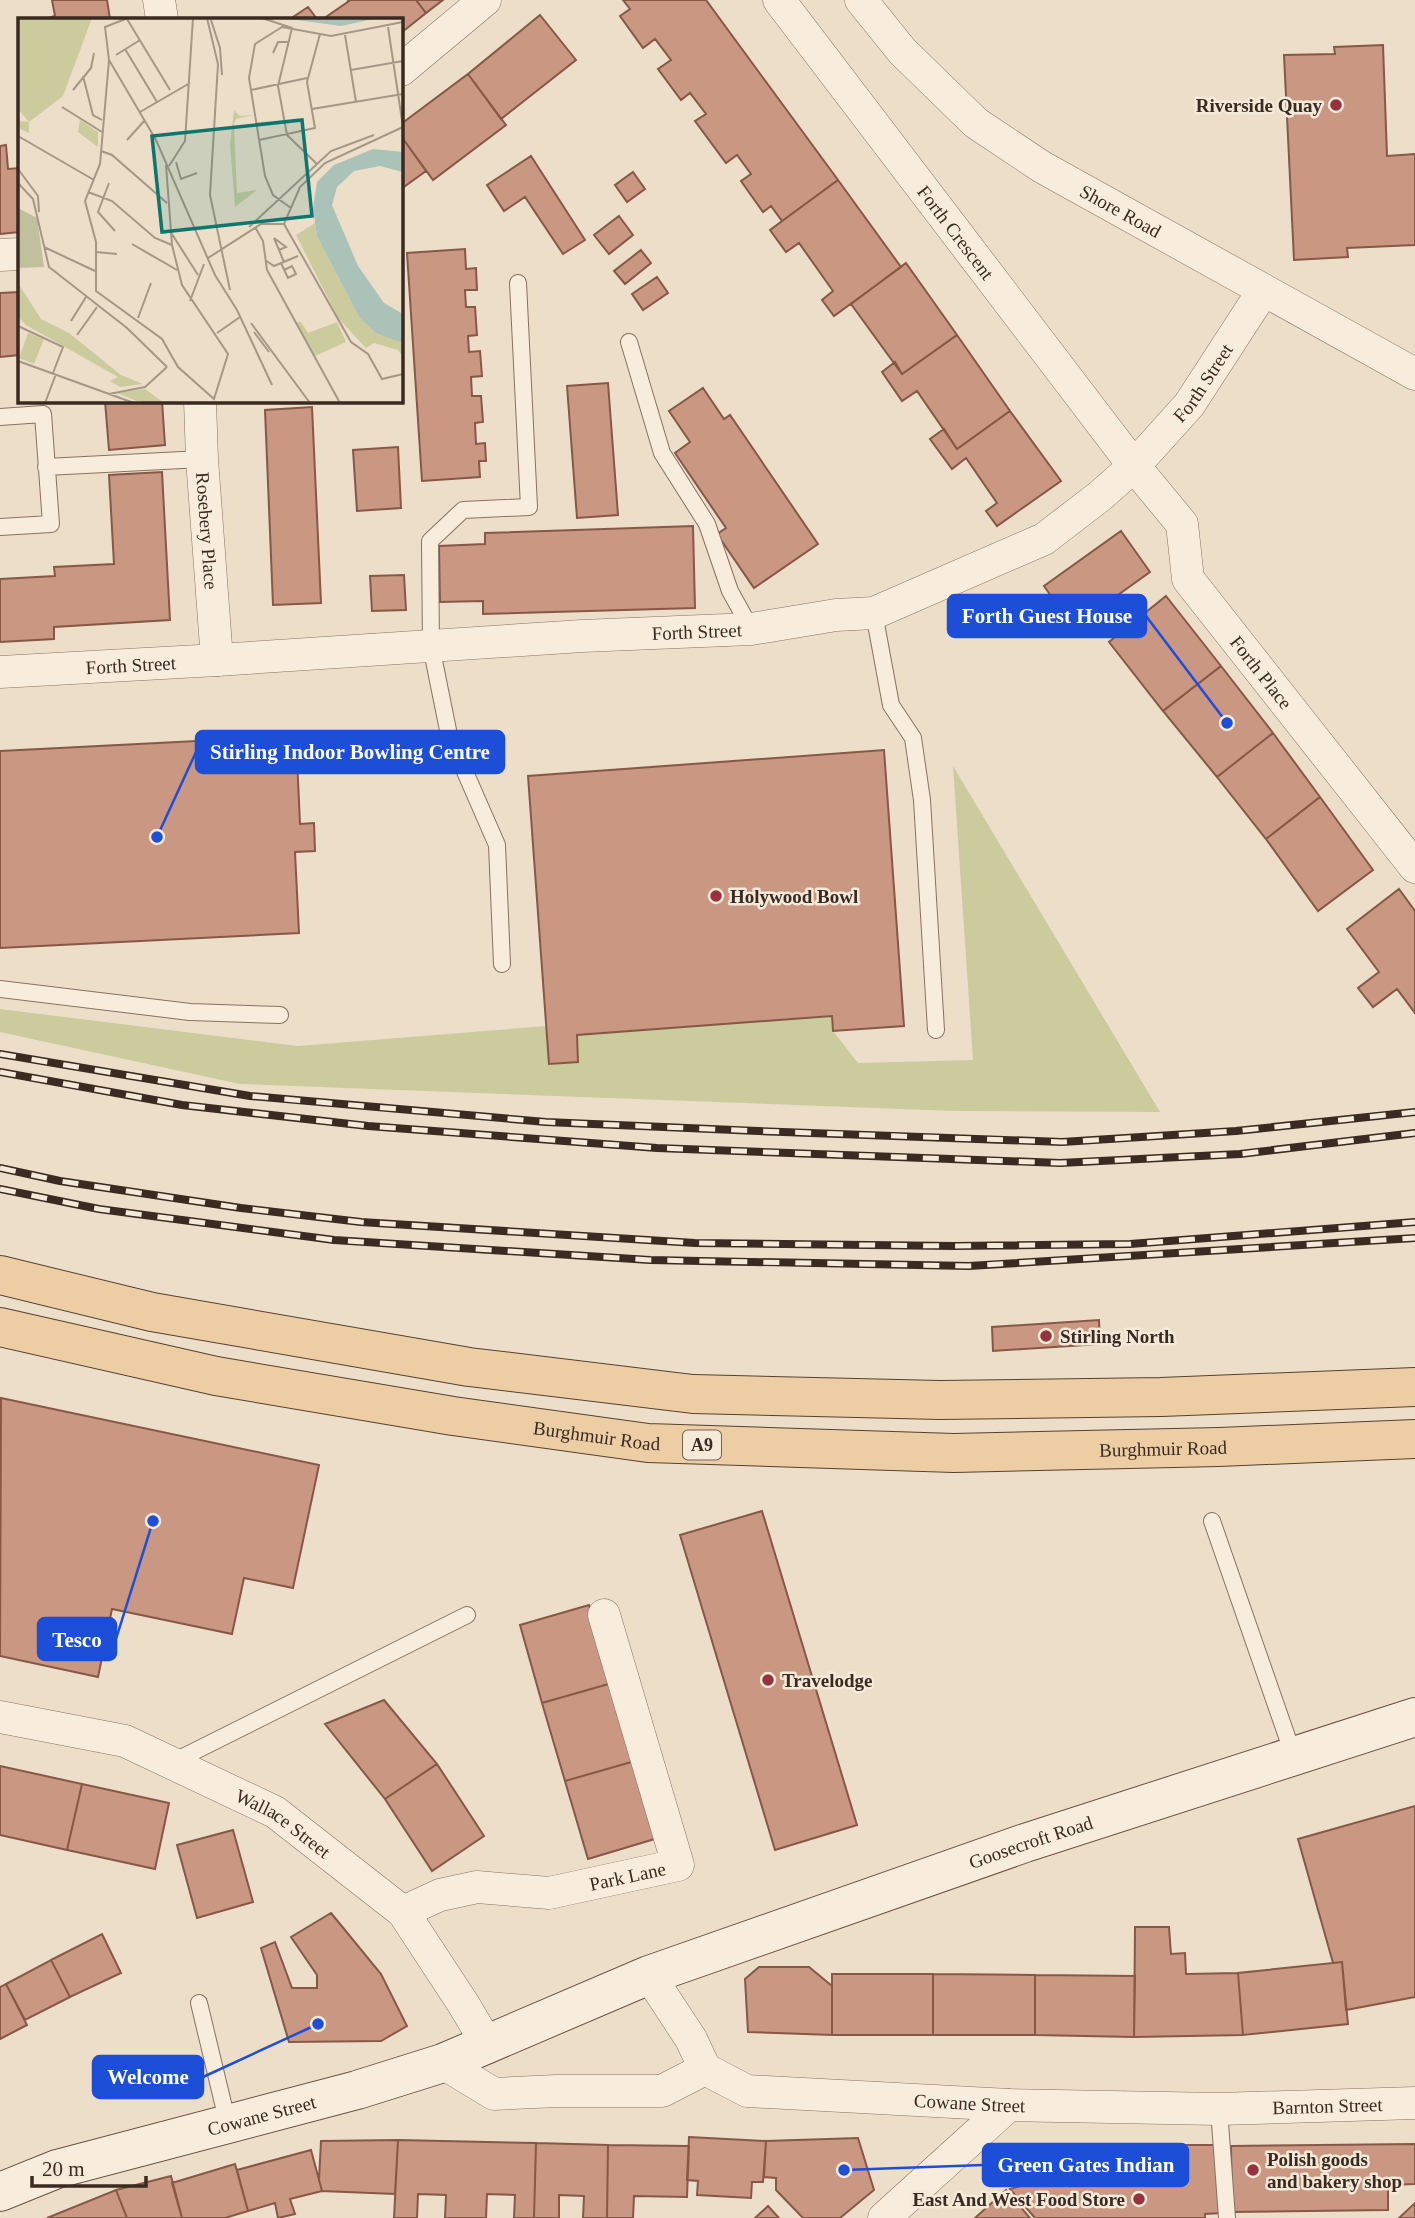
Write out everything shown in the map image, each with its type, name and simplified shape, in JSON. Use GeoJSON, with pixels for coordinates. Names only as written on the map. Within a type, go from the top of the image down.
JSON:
{"type":"FeatureCollection","features":[{"type":"Feature","properties":{"kind":"main road"},"geometry":{"type":"LineString","coordinates":[[0,1275],[152,1312],[469,1367],[693,1394],[940,1400],[1415,1387]]}},
{"type":"Feature","properties":{"kind":"main road","name":"Burghmuir Road"},"geometry":{"type":"LineString","coordinates":[[0,1327],[216,1376],[453,1416],[648,1443],[954,1453],[1415,1439]]}},
{"type":"Feature","properties":{"kind":"main road","name":"Goosecroft Road"},"geometry":{"type":"LineString","coordinates":[[649,1975],[1026,1843],[1415,1717]]}},
{"type":"Feature","properties":{"kind":"main road","name":"Cowane Street"},"geometry":{"type":"LineString","coordinates":[[0,2192],[57,2169],[356,2090],[443,2063],[649,1975]]}},
{"type":"Feature","properties":{"kind":"street"},"geometry":{"type":"LineString","coordinates":[[159,0],[162,18]]}},
{"type":"Feature","properties":{"kind":"street"},"geometry":{"type":"LineString","coordinates":[[402,69],[485,0]]}},
{"type":"Feature","properties":{"kind":"street","name":"Forth Crescent"},"geometry":{"type":"LineString","coordinates":[[779,0],[1134,466]]}},
{"type":"Feature","properties":{"kind":"street","name":"Shore Road"},"geometry":{"type":"LineString","coordinates":[[861,0],[902,51],[976,123],[1042,167],[1415,374]]}},
{"type":"Feature","properties":{"kind":"street"},"geometry":{"type":"LineString","coordinates":[[0,255],[18,254]]}},
{"type":"Feature","properties":{"kind":"street","name":"Forth Street"},"geometry":{"type":"LineString","coordinates":[[0,671],[582,636],[751,629],[836,615],[874,613],[1044,539],[1100,496],[1134,466],[1189,405],[1264,292]]}},
{"type":"Feature","properties":{"kind":"street","name":"Rosebery Place"},"geometry":{"type":"LineString","coordinates":[[200,402],[217,660]]}},
{"type":"Feature","properties":{"kind":"street","name":"Forth Place"},"geometry":{"type":"LineString","coordinates":[[1134,466],[1182,524],[1188,579],[1415,867]]}},
{"type":"Feature","properties":{"kind":"street","name":"Park Lane"},"geometry":{"type":"LineString","coordinates":[[403,1912],[440,1895],[478,1887],[549,1893],[678,1865],[604,1615]]}},
{"type":"Feature","properties":{"kind":"street","name":"Wallace Street"},"geometry":{"type":"LineString","coordinates":[[0,1717],[125,1741],[275,1812],[403,1912],[487,2044]]}},
{"type":"Feature","properties":{"kind":"street"},"geometry":{"type":"LineString","coordinates":[[443,2063],[494,2094],[662,2091],[705,2069],[691,2039],[649,1975]]}},
{"type":"Feature","properties":{"kind":"street","name":"Cowane Street"},"geometry":{"type":"LineString","coordinates":[[705,2069],[747,2091],[1009,2105],[1230,2109]]}},
{"type":"Feature","properties":{"kind":"street","name":"Barnton Street"},"geometry":{"type":"LineString","coordinates":[[1230,2109],[1415,2103]]}},
{"type":"Feature","properties":{"kind":"street"},"geometry":{"type":"LineString","coordinates":[[884,2218],[1009,2105]]}},
{"type":"Feature","properties":{"kind":"lane"},"geometry":{"type":"LineString","coordinates":[[502,964],[497,845],[449,735],[431,646],[430,541],[463,510],[528,507],[519,283]]}},
{"type":"Feature","properties":{"kind":"lane"},"geometry":{"type":"LineString","coordinates":[[629,342],[662,453],[707,524],[730,591],[751,629]]}},
{"type":"Feature","properties":{"kind":"lane"},"geometry":{"type":"LineString","coordinates":[[0,417],[43,414],[51,524],[0,527]]}},
{"type":"Feature","properties":{"kind":"lane"},"geometry":{"type":"LineString","coordinates":[[47,467],[202,459]]}},
{"type":"Feature","properties":{"kind":"lane"},"geometry":{"type":"LineString","coordinates":[[874,613],[891,705],[913,738],[921,787],[936,1030]]}},
{"type":"Feature","properties":{"kind":"lane"},"geometry":{"type":"LineString","coordinates":[[0,989],[190,1012],[280,1015]]}},
{"type":"Feature","properties":{"kind":"lane"},"geometry":{"type":"LineString","coordinates":[[1212,1521],[1294,1757]]}},
{"type":"Feature","properties":{"kind":"lane"},"geometry":{"type":"LineString","coordinates":[[171,1763],[467,1615]]}},
{"type":"Feature","properties":{"kind":"lane"},"geometry":{"type":"LineString","coordinates":[[199,2003],[228,2124]]}},
{"type":"Feature","properties":{"kind":"lane"},"geometry":{"type":"LineString","coordinates":[[1227,2218],[1230,2109]]}},
{"type":"Feature","properties":{"kind":"green space"},"geometry":{"type":"Polygon","coordinates":[[[953,766],[1160,1112],[954,1111],[240,1084],[0,1032],[0,1009],[298,1046],[546,1026],[550,1064],[578,1062],[577,1035],[832,1016],[833,1031],[858,1063],[973,1060],[953,766]]]}},
{"type":"Feature","properties":{"kind":"building"},"geometry":{"type":"Polygon","coordinates":[[[52,0],[107,0],[110,18],[47,18],[55,16],[52,0]]]}},
{"type":"Feature","properties":{"kind":"building"},"geometry":{"type":"Polygon","coordinates":[[[416,0],[426,13],[402,32],[402,18],[324,18],[349,1],[416,0]]]}},
{"type":"Feature","properties":{"kind":"building"},"geometry":{"type":"Polygon","coordinates":[[[416,0],[443,0],[426,13],[416,0]]]}},
{"type":"Feature","properties":{"kind":"building"},"geometry":{"type":"Polygon","coordinates":[[[623,0],[706,0],[838,180],[782,221],[771,206],[763,212],[741,181],[751,174],[737,155],[726,163],[695,121],[706,114],[690,93],[681,100],[658,69],[671,60],[655,39],[643,48],[620,16],[630,9],[623,0]]]}},
{"type":"Feature","properties":{"kind":"building"},"geometry":{"type":"Polygon","coordinates":[[[308,7],[316,18],[292,18],[308,7]]]}},
{"type":"Feature","properties":{"kind":"building"},"geometry":{"type":"Polygon","coordinates":[[[540,15],[576,60],[501,119],[468,74],[540,15]]]}},
{"type":"Feature","properties":{"kind":"building","name":"Riverside Quay"},"geometry":{"type":"Polygon","coordinates":[[[1383,45],[1387,156],[1415,154],[1415,245],[1347,248],[1348,257],[1294,260],[1284,55],[1335,54],[1334,47],[1383,45]]]}},
{"type":"Feature","properties":{"kind":"building"},"geometry":{"type":"Polygon","coordinates":[[[468,74],[506,125],[433,180],[402,137],[402,123],[468,74]]]}},
{"type":"Feature","properties":{"kind":"building"},"geometry":{"type":"Polygon","coordinates":[[[402,137],[426,171],[402,188],[402,137]]]}},
{"type":"Feature","properties":{"kind":"building"},"geometry":{"type":"Polygon","coordinates":[[[6,145],[8,169],[18,168],[18,232],[0,234],[0,146],[6,145]]]}},
{"type":"Feature","properties":{"kind":"building"},"geometry":{"type":"Polygon","coordinates":[[[531,156],[585,240],[563,254],[525,197],[504,211],[487,185],[531,156]]]}},
{"type":"Feature","properties":{"kind":"building"},"geometry":{"type":"Polygon","coordinates":[[[633,172],[645,189],[627,202],[615,185],[633,172]]]}},
{"type":"Feature","properties":{"kind":"building"},"geometry":{"type":"Polygon","coordinates":[[[838,180],[901,267],[834,316],[822,300],[833,291],[799,243],[786,252],[770,230],[838,180]]]}},
{"type":"Feature","properties":{"kind":"building"},"geometry":{"type":"Polygon","coordinates":[[[619,216],[633,235],[609,254],[594,235],[619,216]]]}},
{"type":"Feature","properties":{"kind":"building"},"geometry":{"type":"Polygon","coordinates":[[[465,249],[466,269],[476,268],[477,290],[465,290],[466,307],[475,307],[477,335],[468,336],[469,352],[480,351],[482,376],[471,377],[472,396],[481,396],[483,422],[475,423],[476,444],[485,443],[486,461],[479,461],[480,477],[422,481],[407,253],[465,249]]]}},
{"type":"Feature","properties":{"kind":"building"},"geometry":{"type":"Polygon","coordinates":[[[641,250],[651,263],[625,284],[614,271],[641,250]]]}},
{"type":"Feature","properties":{"kind":"building"},"geometry":{"type":"Polygon","coordinates":[[[906,263],[957,335],[902,374],[851,304],[906,263]]]}},
{"type":"Feature","properties":{"kind":"building"},"geometry":{"type":"Polygon","coordinates":[[[657,277],[668,293],[643,310],[632,294],[657,277]]]}},
{"type":"Feature","properties":{"kind":"building"},"geometry":{"type":"Polygon","coordinates":[[[18,292],[18,355],[0,357],[0,293],[18,292]]]}},
{"type":"Feature","properties":{"kind":"building"},"geometry":{"type":"Polygon","coordinates":[[[957,335],[1010,411],[957,449],[917,391],[902,401],[882,372],[895,362],[902,374],[957,335]]]}},
{"type":"Feature","properties":{"kind":"building"},"geometry":{"type":"Polygon","coordinates":[[[608,383],[618,515],[577,518],[567,386],[608,383]]]}},
{"type":"Feature","properties":{"kind":"building"},"geometry":{"type":"Polygon","coordinates":[[[703,388],[724,419],[730,415],[818,544],[754,588],[717,534],[726,528],[675,453],[690,442],[669,411],[703,388]]]}},
{"type":"Feature","properties":{"kind":"building"},"geometry":{"type":"Polygon","coordinates":[[[105,402],[162,402],[165,445],[109,450],[105,402]]]}},
{"type":"Feature","properties":{"kind":"building"},"geometry":{"type":"Polygon","coordinates":[[[312,407],[321,603],[273,605],[265,410],[312,407]]]}},
{"type":"Feature","properties":{"kind":"building"},"geometry":{"type":"Polygon","coordinates":[[[1010,411],[1061,481],[997,526],[986,511],[997,503],[966,458],[952,469],[930,439],[944,429],[957,449],[1010,411]]]}},
{"type":"Feature","properties":{"kind":"building"},"geometry":{"type":"Polygon","coordinates":[[[398,447],[401,508],[357,511],[353,450],[398,447]]]}},
{"type":"Feature","properties":{"kind":"building"},"geometry":{"type":"Polygon","coordinates":[[[162,472],[170,620],[54,627],[54,639],[0,642],[0,579],[55,576],[54,567],[114,564],[109,475],[162,472]]]}},
{"type":"Feature","properties":{"kind":"building"},"geometry":{"type":"Polygon","coordinates":[[[693,526],[695,608],[483,614],[483,601],[440,602],[439,546],[485,544],[485,533],[693,526]]]}},
{"type":"Feature","properties":{"kind":"building"},"geometry":{"type":"Polygon","coordinates":[[[1121,531],[1150,572],[1073,627],[1044,586],[1121,531]]]}},
{"type":"Feature","properties":{"kind":"building"},"geometry":{"type":"Polygon","coordinates":[[[404,575],[406,610],[372,611],[370,576],[404,575]]]}},
{"type":"Feature","properties":{"kind":"building"},"geometry":{"type":"Polygon","coordinates":[[[1166,596],[1221,666],[1163,711],[1109,642],[1166,596]]]}},
{"type":"Feature","properties":{"kind":"building"},"geometry":{"type":"Polygon","coordinates":[[[1221,666],[1273,733],[1217,777],[1163,711],[1221,666]]]}},
{"type":"Feature","properties":{"kind":"building"},"geometry":{"type":"Polygon","coordinates":[[[1273,733],[1320,797],[1266,839],[1217,777],[1273,733]]]}},
{"type":"Feature","properties":{"kind":"building"},"geometry":{"type":"Polygon","coordinates":[[[296,736],[300,824],[314,823],[315,851],[295,852],[299,933],[0,948],[0,751],[296,736]]]}},
{"type":"Feature","properties":{"kind":"building","name":"Holywood Bowl"},"geometry":{"type":"Polygon","coordinates":[[[884,750],[904,1026],[833,1031],[832,1016],[577,1035],[578,1062],[549,1064],[528,776],[884,750]]]}},
{"type":"Feature","properties":{"kind":"building"},"geometry":{"type":"Polygon","coordinates":[[[1320,797],[1373,870],[1318,911],[1266,839],[1320,797]]]}},
{"type":"Feature","properties":{"kind":"building"},"geometry":{"type":"Polygon","coordinates":[[[1399,889],[1415,911],[1415,1013],[1397,989],[1373,1007],[1358,988],[1379,972],[1347,929],[1399,889]]]}},
{"type":"Feature","properties":{"kind":"building","name":"Stirling North"},"geometry":{"type":"Polygon","coordinates":[[[1099,1320],[1100,1344],[993,1351],[992,1327],[1099,1320]]]}},
{"type":"Feature","properties":{"kind":"building"},"geometry":{"type":"Polygon","coordinates":[[[1,1398],[319,1465],[293,1588],[244,1578],[232,1634],[112,1609],[98,1677],[0,1656],[1,1398]]]}},
{"type":"Feature","properties":{"kind":"building","name":"Travelodge"},"geometry":{"type":"Polygon","coordinates":[[[762,1511],[857,1825],[775,1850],[680,1535],[762,1511]]]}},
{"type":"Feature","properties":{"kind":"building"},"geometry":{"type":"Polygon","coordinates":[[[589,1605],[612,1683],[542,1703],[520,1625],[589,1605]]]}},
{"type":"Feature","properties":{"kind":"building"},"geometry":{"type":"Polygon","coordinates":[[[612,1683],[635,1761],[565,1781],[542,1703],[612,1683]]]}},
{"type":"Feature","properties":{"kind":"building"},"geometry":{"type":"Polygon","coordinates":[[[384,1700],[437,1764],[385,1799],[325,1724],[384,1700]]]}},
{"type":"Feature","properties":{"kind":"building"},"geometry":{"type":"Polygon","coordinates":[[[635,1761],[658,1838],[588,1859],[565,1781],[635,1761]]]}},
{"type":"Feature","properties":{"kind":"building"},"geometry":{"type":"Polygon","coordinates":[[[437,1764],[484,1836],[432,1871],[385,1799],[437,1764]]]}},
{"type":"Feature","properties":{"kind":"building"},"geometry":{"type":"Polygon","coordinates":[[[0,1766],[82,1784],[67,1850],[0,1835],[0,1766]]]}},
{"type":"Feature","properties":{"kind":"building"},"geometry":{"type":"Polygon","coordinates":[[[82,1784],[169,1803],[155,1869],[67,1850],[82,1784]]]}},
{"type":"Feature","properties":{"kind":"building"},"geometry":{"type":"Polygon","coordinates":[[[1415,1806],[1415,1997],[1346,2010],[1342,1962],[1333,1963],[1298,1839],[1415,1806]]]}},
{"type":"Feature","properties":{"kind":"building"},"geometry":{"type":"Polygon","coordinates":[[[233,1830],[253,1902],[197,1918],[177,1845],[233,1830]]]}},
{"type":"Feature","properties":{"kind":"building"},"geometry":{"type":"Polygon","coordinates":[[[331,1913],[381,1974],[407,2026],[381,2041],[289,2042],[261,1948],[275,1942],[292,1988],[317,1988],[317,1975],[291,1937],[331,1913]]]}},
{"type":"Feature","properties":{"kind":"building"},"geometry":{"type":"Polygon","coordinates":[[[1135,1927],[1169,1927],[1171,1954],[1185,1953],[1186,1974],[1238,1973],[1243,2035],[1134,2037],[1135,1927]]]}},
{"type":"Feature","properties":{"kind":"building"},"geometry":{"type":"Polygon","coordinates":[[[102,1934],[121,1973],[70,1997],[51,1960],[102,1934]]]}},
{"type":"Feature","properties":{"kind":"building"},"geometry":{"type":"Polygon","coordinates":[[[51,1960],[70,1997],[25,2020],[6,1984],[51,1960]]]}},
{"type":"Feature","properties":{"kind":"building"},"geometry":{"type":"Polygon","coordinates":[[[1342,1962],[1348,2024],[1243,2035],[1238,1973],[1342,1962]]]}},
{"type":"Feature","properties":{"kind":"building"},"geometry":{"type":"Polygon","coordinates":[[[759,1967],[809,1967],[832,1986],[832,2035],[748,2032],[745,1979],[759,1967]]]}},
{"type":"Feature","properties":{"kind":"building"},"geometry":{"type":"Polygon","coordinates":[[[832,1974],[933,1974],[933,2035],[832,2035],[832,1974]]]}},
{"type":"Feature","properties":{"kind":"building"},"geometry":{"type":"Polygon","coordinates":[[[933,1974],[1035,1975],[1035,2035],[933,2035],[933,1974]]]}},
{"type":"Feature","properties":{"kind":"building"},"geometry":{"type":"Polygon","coordinates":[[[1035,1975],[1135,1976],[1134,2037],[1035,2035],[1035,1975]]]}},
{"type":"Feature","properties":{"kind":"building"},"geometry":{"type":"Polygon","coordinates":[[[6,1984],[27,2025],[0,2039],[0,1987],[6,1984]]]}},
{"type":"Feature","properties":{"kind":"building"},"geometry":{"type":"Polygon","coordinates":[[[689,2137],[766,2141],[763,2182],[752,2182],[751,2198],[697,2195],[698,2181],[687,2180],[689,2137]]]}},
{"type":"Feature","properties":{"kind":"building"},"geometry":{"type":"Polygon","coordinates":[[[858,2138],[874,2190],[840,2218],[803,2218],[776,2190],[776,2178],[764,2177],[766,2141],[858,2138]]]}},
{"type":"Feature","properties":{"kind":"building"},"geometry":{"type":"Polygon","coordinates":[[[398,2140],[536,2143],[534,2218],[514,2218],[515,2195],[487,2194],[486,2218],[445,2218],[446,2195],[418,2194],[417,2218],[394,2218],[398,2140]]]}},
{"type":"Feature","properties":{"kind":"building"},"geometry":{"type":"Polygon","coordinates":[[[398,2140],[395,2194],[322,2191],[319,2180],[321,2141],[398,2140]]]}},
{"type":"Feature","properties":{"kind":"building"},"geometry":{"type":"Polygon","coordinates":[[[536,2143],[608,2145],[607,2218],[583,2218],[584,2196],[559,2195],[559,2218],[534,2218],[536,2143]]]}},
{"type":"Feature","properties":{"kind":"building"},"geometry":{"type":"Polygon","coordinates":[[[1415,2144],[1415,2184],[1388,2185],[1388,2210],[1232,2212],[1231,2146],[1415,2144]]]}},
{"type":"Feature","properties":{"kind":"building"},"geometry":{"type":"Polygon","coordinates":[[[608,2145],[689,2146],[687,2197],[634,2196],[633,2218],[607,2218],[608,2145]]]}},
{"type":"Feature","properties":{"kind":"building"},"geometry":{"type":"Polygon","coordinates":[[[1168,2145],[1214,2145],[1222,2213],[1205,2214],[1205,2218],[1035,2218],[1010,2189],[1168,2145]]]}},
{"type":"Feature","properties":{"kind":"building"},"geometry":{"type":"Polygon","coordinates":[[[311,2150],[322,2191],[290,2199],[295,2214],[278,2218],[275,2203],[248,2211],[237,2170],[311,2150]]]}},
{"type":"Feature","properties":{"kind":"building"},"geometry":{"type":"Polygon","coordinates":[[[235,2164],[248,2211],[225,2218],[182,2218],[172,2183],[235,2164]]]}},
{"type":"Feature","properties":{"kind":"building"},"geometry":{"type":"Polygon","coordinates":[[[171,2176],[182,2218],[127,2218],[116,2190],[171,2176]]]}},
{"type":"Feature","properties":{"kind":"building"},"geometry":{"type":"Polygon","coordinates":[[[116,2190],[127,2218],[47,2218],[116,2190]]]}},
{"type":"Feature","properties":{"kind":"building"},"geometry":{"type":"Polygon","coordinates":[[[1006,2190],[1030,2218],[975,2218],[1006,2190]]]}},
{"type":"Feature","properties":{"kind":"building"},"geometry":{"type":"Polygon","coordinates":[[[1415,2203],[1415,2218],[1399,2218],[1415,2203]]]}},
{"type":"Feature","properties":{"kind":"building"},"geometry":{"type":"Polygon","coordinates":[[[768,2206],[779,2218],[755,2218],[768,2206]]]}},
{"type":"Feature","properties":{"kind":"railway"},"geometry":{"type":"LineString","coordinates":[[0,1054],[250,1096],[546,1122],[758,1131],[1062,1142],[1236,1131],[1415,1112]]}},
{"type":"Feature","properties":{"kind":"railway"},"geometry":{"type":"LineString","coordinates":[[0,1072],[182,1105],[368,1126],[657,1148],[1060,1163],[1240,1154],[1415,1133]]}},
{"type":"Feature","properties":{"kind":"railway"},"geometry":{"type":"LineString","coordinates":[[0,1168],[60,1181],[241,1208],[361,1222],[695,1243],[954,1246],[1130,1244],[1415,1222]]}},
{"type":"Feature","properties":{"kind":"railway"},"geometry":{"type":"LineString","coordinates":[[0,1189],[99,1209],[334,1240],[650,1260],[969,1266],[1415,1238]]}},
{"type":"Feature","properties":{"kind":"place","name":"Riverside Quay"},"geometry":{"type":"Point","coordinates":[1336,105]}},
{"type":"Feature","properties":{"kind":"place","name":"Forth Guest House"},"geometry":{"type":"Point","coordinates":[1227,723]}},
{"type":"Feature","properties":{"kind":"place","name":"Stirling Indoor Bowling Centre"},"geometry":{"type":"Point","coordinates":[157,837]}},
{"type":"Feature","properties":{"kind":"place","name":"Holywood Bowl"},"geometry":{"type":"Point","coordinates":[716,896]}},
{"type":"Feature","properties":{"kind":"place","name":"Stirling North"},"geometry":{"type":"Point","coordinates":[1046,1336]}},
{"type":"Feature","properties":{"kind":"place","name":"Tesco"},"geometry":{"type":"Point","coordinates":[153,1521]}},
{"type":"Feature","properties":{"kind":"place","name":"Travelodge"},"geometry":{"type":"Point","coordinates":[768,1680]}},
{"type":"Feature","properties":{"kind":"place","name":"Welcome"},"geometry":{"type":"Point","coordinates":[318,2024]}},
{"type":"Feature","properties":{"kind":"place","name":"Green Gates Indian"},"geometry":{"type":"Point","coordinates":[844,2170]}},
{"type":"Feature","properties":{"kind":"place","name":"Polish goods and bakery shop"},"geometry":{"type":"Point","coordinates":[1253,2170]}},
{"type":"Feature","properties":{"kind":"place","name":"East And West Food Store"},"geometry":{"type":"Point","coordinates":[1139,2199]}}]}
